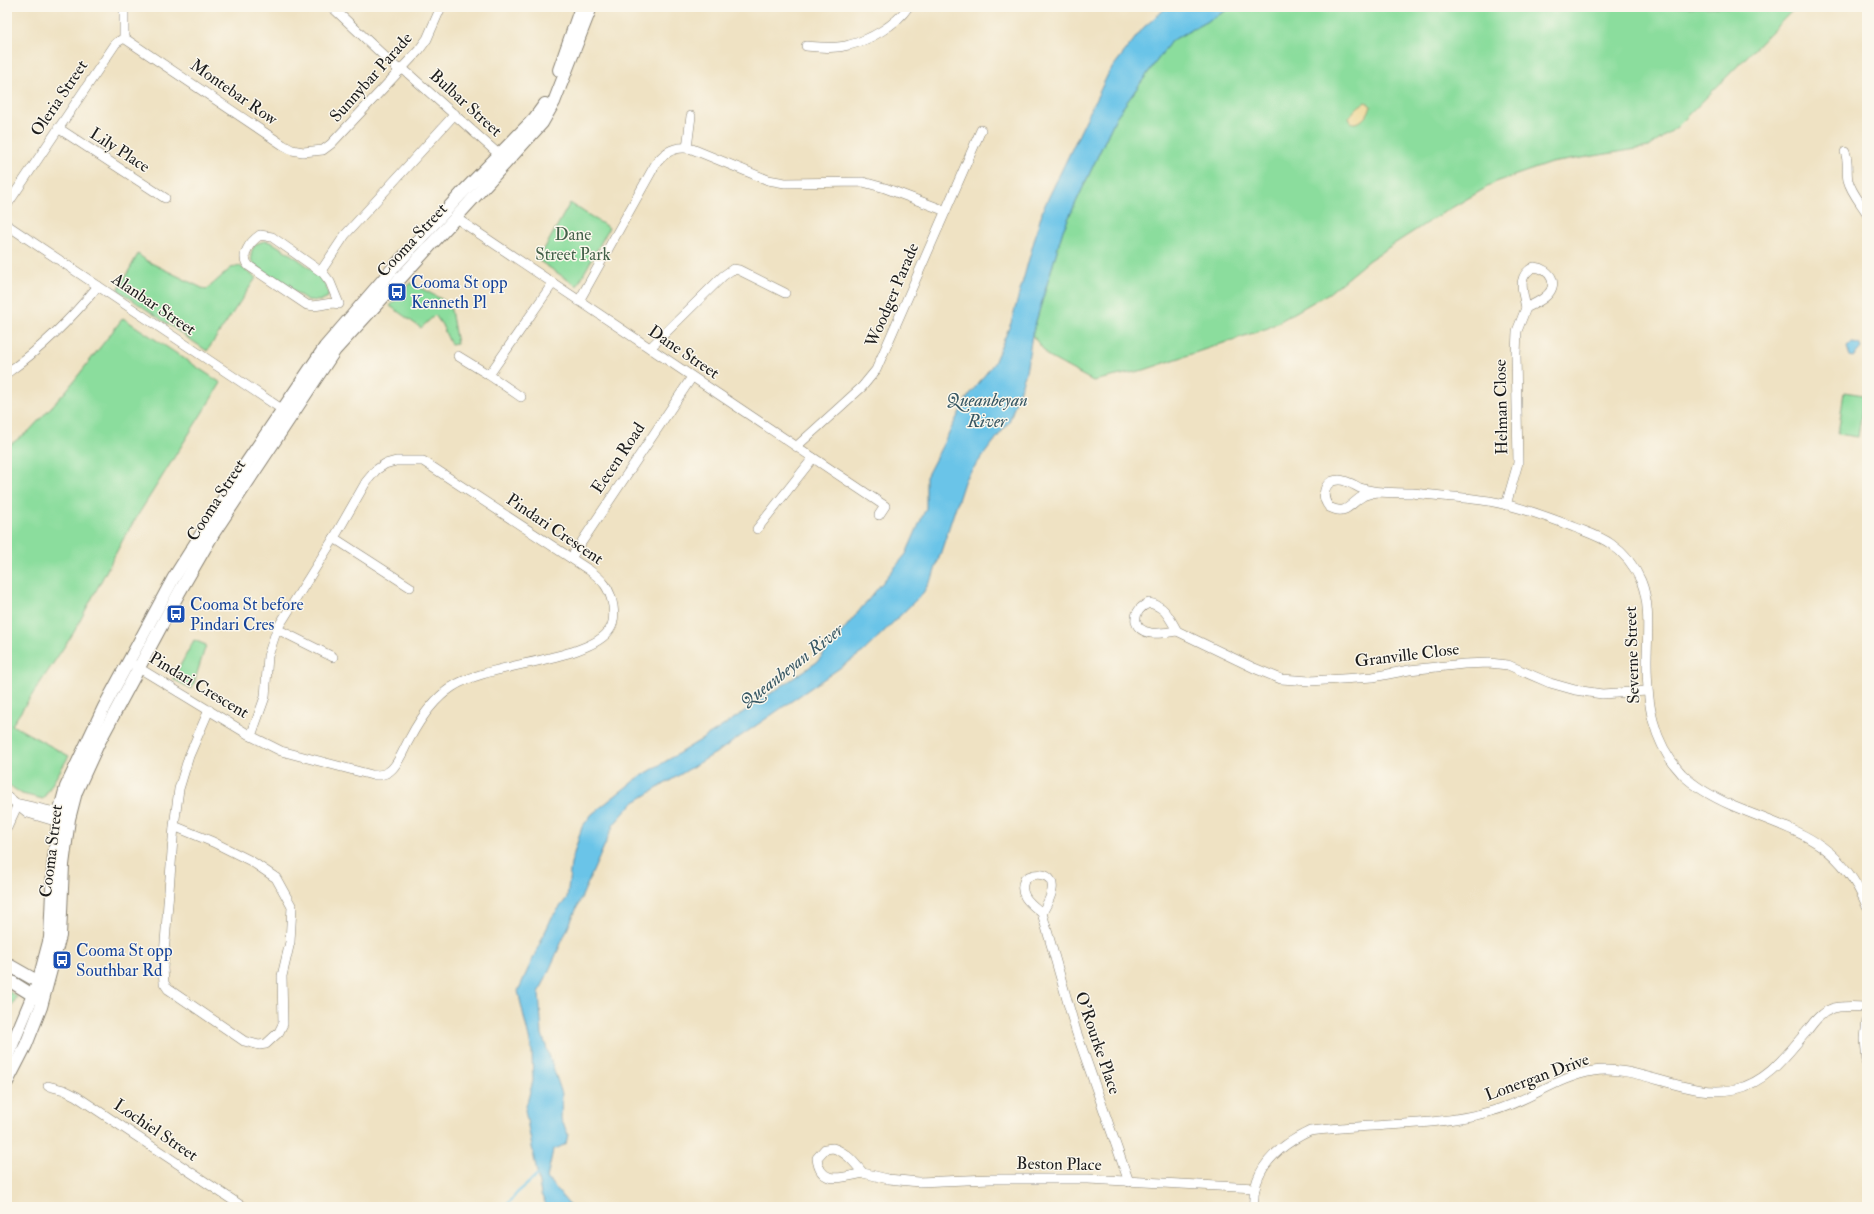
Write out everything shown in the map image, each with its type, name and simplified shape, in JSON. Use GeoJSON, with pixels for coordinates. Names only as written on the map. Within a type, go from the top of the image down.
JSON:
{"type":"FeatureCollection","features":[{"type":"Feature","properties":{"kind":"main road","name":"Cooma Street"},"geometry":{"type":"LineString","coordinates":[[7,1057],[38,998],[60,936],[63,865],[62,818],[66,787],[104,707],[134,665],[173,579],[207,523],[287,413],[322,351],[355,320],[456,218],[546,103],[581,7]]}},
{"type":"Feature","properties":{"kind":"main road","name":"Cooma Street"},"geometry":{"type":"LineString","coordinates":[[355,320],[415,245],[461,194],[482,173],[534,133],[548,114],[570,63],[591,7]]}},
{"type":"Feature","properties":{"kind":"main road"},"geometry":{"type":"LineString","coordinates":[[415,245],[442,220],[448,217],[456,218],[467,194],[482,173]]}},
{"type":"Feature","properties":{"kind":"main road"},"geometry":{"type":"LineString","coordinates":[[7,964],[43,985]]}},
{"type":"Feature","properties":{"kind":"main road"},"geometry":{"type":"LineString","coordinates":[[7,979],[38,998]]}},
{"type":"Feature","properties":{"kind":"main road","name":"Cooma Street"},"geometry":{"type":"LineString","coordinates":[[8,1078],[26,1045],[38,998]]}},
{"type":"Feature","properties":{"kind":"street"},"geometry":{"type":"LineString","coordinates":[[124,7],[124,38]]}},
{"type":"Feature","properties":{"kind":"street","name":"Bulbar Street"},"geometry":{"type":"LineString","coordinates":[[332,7],[401,70],[455,114],[503,158]]}},
{"type":"Feature","properties":{"kind":"street","name":"Sunnybar Parade"},"geometry":{"type":"LineString","coordinates":[[332,144],[401,70],[427,39],[441,7]]}},
{"type":"Feature","properties":{"kind":"street"},"geometry":{"type":"LineString","coordinates":[[806,46],[830,47],[849,45],[866,38],[895,22],[908,7]]}},
{"type":"Feature","properties":{"kind":"street","name":"Oleria Street"},"geometry":{"type":"LineString","coordinates":[[7,205],[116,43],[124,38]]}},
{"type":"Feature","properties":{"kind":"street","name":"Montebar Row"},"geometry":{"type":"LineString","coordinates":[[124,38],[282,145],[292,150],[308,152],[322,150],[332,144]]}},
{"type":"Feature","properties":{"kind":"street"},"geometry":{"type":"LineString","coordinates":[[321,271],[345,235],[455,114]]}},
{"type":"Feature","properties":{"kind":"street"},"geometry":{"type":"LineString","coordinates":[[687,148],[691,116]]}},
{"type":"Feature","properties":{"kind":"street","name":"Lily Place"},"geometry":{"type":"LineString","coordinates":[[58,128],[164,198]]}},
{"type":"Feature","properties":{"kind":"street","name":"Woodger Parade"},"geometry":{"type":"LineString","coordinates":[[797,446],[862,387],[876,370],[981,130]]}},
{"type":"Feature","properties":{"kind":"street"},"geometry":{"type":"LineString","coordinates":[[579,301],[660,159],[670,151],[687,148],[768,180],[785,183],[862,182],[885,188],[946,211]]}},
{"type":"Feature","properties":{"kind":"street"},"geometry":{"type":"LineString","coordinates":[[1845,152],[1848,157],[1848,179],[1853,192],[1867,212]]}},
{"type":"Feature","properties":{"kind":"street","name":"Dane Street"},"geometry":{"type":"LineString","coordinates":[[456,218],[885,506],[879,515]]}},
{"type":"Feature","properties":{"kind":"street","name":"Alanbar Street"},"geometry":{"type":"LineString","coordinates":[[7,225],[287,413]]}},
{"type":"Feature","properties":{"kind":"street"},"geometry":{"type":"LineString","coordinates":[[339,304],[329,303],[311,306],[302,303],[254,271],[247,264],[245,255],[248,248],[257,237],[267,235],[321,271],[330,282],[339,304],[355,320]]}},
{"type":"Feature","properties":{"kind":"street"},"geometry":{"type":"LineString","coordinates":[[1534,267],[1543,268],[1550,275],[1553,285],[1546,297],[1526,308],[1521,285],[1523,276],[1528,270],[1534,267]]}},
{"type":"Feature","properties":{"kind":"street"},"geometry":{"type":"LineString","coordinates":[[650,348],[731,270],[739,270],[785,293]]}},
{"type":"Feature","properties":{"kind":"street"},"geometry":{"type":"LineString","coordinates":[[489,375],[553,283]]}},
{"type":"Feature","properties":{"kind":"street"},"geometry":{"type":"LineString","coordinates":[[7,373],[51,338],[78,311],[98,286]]}},
{"type":"Feature","properties":{"kind":"street","name":"Helman Close"},"geometry":{"type":"LineString","coordinates":[[1506,505],[1518,463],[1517,331],[1526,308]]}},
{"type":"Feature","properties":{"kind":"street"},"geometry":{"type":"LineString","coordinates":[[458,356],[521,397]]}},
{"type":"Feature","properties":{"kind":"street","name":"Eecen Road"},"geometry":{"type":"LineString","coordinates":[[571,558],[692,377]]}},
{"type":"Feature","properties":{"kind":"street"},"geometry":{"type":"LineString","coordinates":[[757,529],[813,458]]}},
{"type":"Feature","properties":{"kind":"street","name":"Pindari Crescent"},"geometry":{"type":"LineString","coordinates":[[134,665],[251,736],[281,751],[372,775],[383,775],[392,770],[425,714],[452,687],[480,674],[541,660],[598,641],[611,629],[614,614],[611,592],[599,577],[423,461],[396,461],[385,464],[376,470],[366,482],[334,538],[277,629],[268,656],[265,697],[251,736]]}},
{"type":"Feature","properties":{"kind":"street","name":"Severne Street"},"geometry":{"type":"LineString","coordinates":[[1378,492],[1364,495],[1351,506],[1342,511],[1329,507],[1324,498],[1326,487],[1333,481],[1343,480],[1363,489],[1378,492],[1451,496],[1490,501],[1563,523],[1610,544],[1625,556],[1641,581],[1645,595],[1647,616],[1647,691],[1650,711],[1659,739],[1673,762],[1683,774],[1712,796],[1807,836],[1825,847],[1834,855],[1855,880],[1867,906]]}},
{"type":"Feature","properties":{"kind":"street"},"geometry":{"type":"LineString","coordinates":[[1349,483],[1355,493],[1355,498],[1351,506]]}},
{"type":"Feature","properties":{"kind":"street"},"geometry":{"type":"LineString","coordinates":[[334,538],[410,587]]}},
{"type":"Feature","properties":{"kind":"street"},"geometry":{"type":"LineString","coordinates":[[277,629],[333,657]]}},
{"type":"Feature","properties":{"kind":"street","name":"Granville Close"},"geometry":{"type":"LineString","coordinates":[[1177,631],[1254,668],[1281,679],[1310,681],[1373,677],[1409,670],[1489,663],[1508,665],[1550,683],[1575,690],[1602,694],[1647,691]]}},
{"type":"Feature","properties":{"kind":"street"},"geometry":{"type":"LineString","coordinates":[[174,826],[213,842],[251,861],[276,878],[292,907],[290,942],[282,976],[283,1024],[279,1032],[266,1044],[259,1045],[244,1041],[176,996],[164,983],[163,968],[174,826],[179,789],[208,710]]}},
{"type":"Feature","properties":{"kind":"street"},"geometry":{"type":"LineString","coordinates":[[7,796],[18,804],[62,818]]}},
{"type":"Feature","properties":{"kind":"street"},"geometry":{"type":"LineString","coordinates":[[7,828],[18,804]]}},
{"type":"Feature","properties":{"kind":"street","name":"O'Rourke Place"},"geometry":{"type":"LineString","coordinates":[[1042,913],[1076,1031],[1129,1182]]}},
{"type":"Feature","properties":{"kind":"street","name":"Lonergan Drive"},"geometry":{"type":"LineString","coordinates":[[1254,1207],[1255,1188],[1260,1172],[1268,1160],[1280,1148],[1295,1138],[1310,1131],[1424,1123],[1465,1118],[1494,1111],[1576,1076],[1593,1071],[1606,1070],[1629,1073],[1690,1088],[1721,1091],[1736,1089],[1754,1083],[1767,1074],[1783,1059],[1820,1016],[1831,1009],[1867,1007]]}},
{"type":"Feature","properties":{"kind":"street"},"geometry":{"type":"LineString","coordinates":[[1867,1019],[1865,1039],[1867,1062]]}},
{"type":"Feature","properties":{"kind":"street","name":"Lochiel Street"},"geometry":{"type":"LineString","coordinates":[[48,1086],[64,1090],[76,1096],[243,1207]]}},
{"type":"Feature","properties":{"kind":"street","name":"Beston Place"},"geometry":{"type":"LineString","coordinates":[[863,1173],[840,1150],[832,1148],[824,1149],[817,1158],[821,1172],[834,1179],[863,1173],[888,1179],[919,1182],[1038,1179],[1255,1188]]}},
{"type":"Feature","properties":{"kind":"green space"},"geometry":{"type":"Polygon","coordinates":[[[1233,7],[1796,7],[1677,127],[1649,147],[1551,163],[1496,182],[1436,217],[1369,260],[1329,293],[1268,328],[1144,370],[1093,381],[1049,357],[1032,335],[1063,230],[1116,117],[1171,41],[1233,7]]]}},
{"type":"Feature","properties":{"kind":"green space","name":"Dane Street Park"},"geometry":{"type":"Polygon","coordinates":[[[570,203],[609,228],[577,286],[538,260],[570,203]]]}},
{"type":"Feature","properties":{"kind":"green space"},"geometry":{"type":"Polygon","coordinates":[[[266,241],[273,243],[316,273],[323,281],[327,289],[328,297],[320,301],[307,300],[253,264],[251,252],[258,243],[266,241]]]}},
{"type":"Feature","properties":{"kind":"green space"},"geometry":{"type":"Polygon","coordinates":[[[138,254],[147,261],[206,290],[231,268],[240,266],[256,278],[207,351],[118,290],[138,254]]]}},
{"type":"Feature","properties":{"kind":"green space"},"geometry":{"type":"Polygon","coordinates":[[[411,283],[445,301],[451,310],[457,344],[451,345],[442,325],[435,315],[421,328],[390,306],[411,283]]]}},
{"type":"Feature","properties":{"kind":"green space"},"geometry":{"type":"Polygon","coordinates":[[[123,318],[221,383],[126,534],[74,632],[12,725],[69,756],[43,799],[22,794],[7,784],[7,447],[29,431],[66,391],[123,318]]]}},
{"type":"Feature","properties":{"kind":"green space"},"geometry":{"type":"Polygon","coordinates":[[[1844,392],[1864,395],[1858,437],[1838,434],[1844,392]]]}},
{"type":"Feature","properties":{"kind":"green space"},"geometry":{"type":"Polygon","coordinates":[[[194,640],[206,645],[192,689],[173,679],[194,640]]]}},
{"type":"Feature","properties":{"kind":"green space"},"geometry":{"type":"Polygon","coordinates":[[[7,990],[17,997],[7,1013],[7,990]]]}},
{"type":"Feature","properties":{"kind":"sand"},"geometry":{"type":"Polygon","coordinates":[[[1366,102],[1371,106],[1366,116],[1357,123],[1351,122],[1349,118],[1352,113],[1366,102]]]}},
{"type":"Feature","properties":{"kind":"water","name":"Queanbeyan River"},"geometry":{"type":"Polygon","coordinates":[[[1167,7],[1233,7],[1171,41],[1116,117],[1063,230],[1032,335],[1026,372],[1009,422],[965,479],[933,576],[923,593],[863,652],[719,751],[633,803],[614,824],[539,993],[542,1034],[562,1094],[561,1119],[568,1134],[566,1144],[553,1150],[547,1178],[571,1207],[547,1207],[541,1194],[525,1110],[533,1081],[532,1051],[518,991],[552,917],[567,898],[571,863],[582,827],[592,814],[635,780],[717,730],[817,662],[906,554],[926,508],[926,477],[967,398],[994,363],[1011,323],[1043,209],[1109,72],[1143,28],[1167,7]]]}},
{"type":"Feature","properties":{"kind":"water"},"geometry":{"type":"Polygon","coordinates":[[[1852,343],[1859,344],[1861,348],[1853,357],[1850,356],[1847,347],[1852,343]]]}},
{"type":"Feature","properties":{"kind":"waterway"},"geometry":{"type":"LineString","coordinates":[[505,1207],[517,1193],[539,1174]]}},
{"type":"Feature","properties":{"kind":"place","name":"Cooma St opp Kenneth Pl"},"geometry":{"type":"Point","coordinates":[397,292]}},
{"type":"Feature","properties":{"kind":"place","name":"Cooma St before Pindari Cres"},"geometry":{"type":"Point","coordinates":[176,614]}},
{"type":"Feature","properties":{"kind":"place","name":"Cooma St opp Southbar Rd"},"geometry":{"type":"Point","coordinates":[62,960]}}]}
